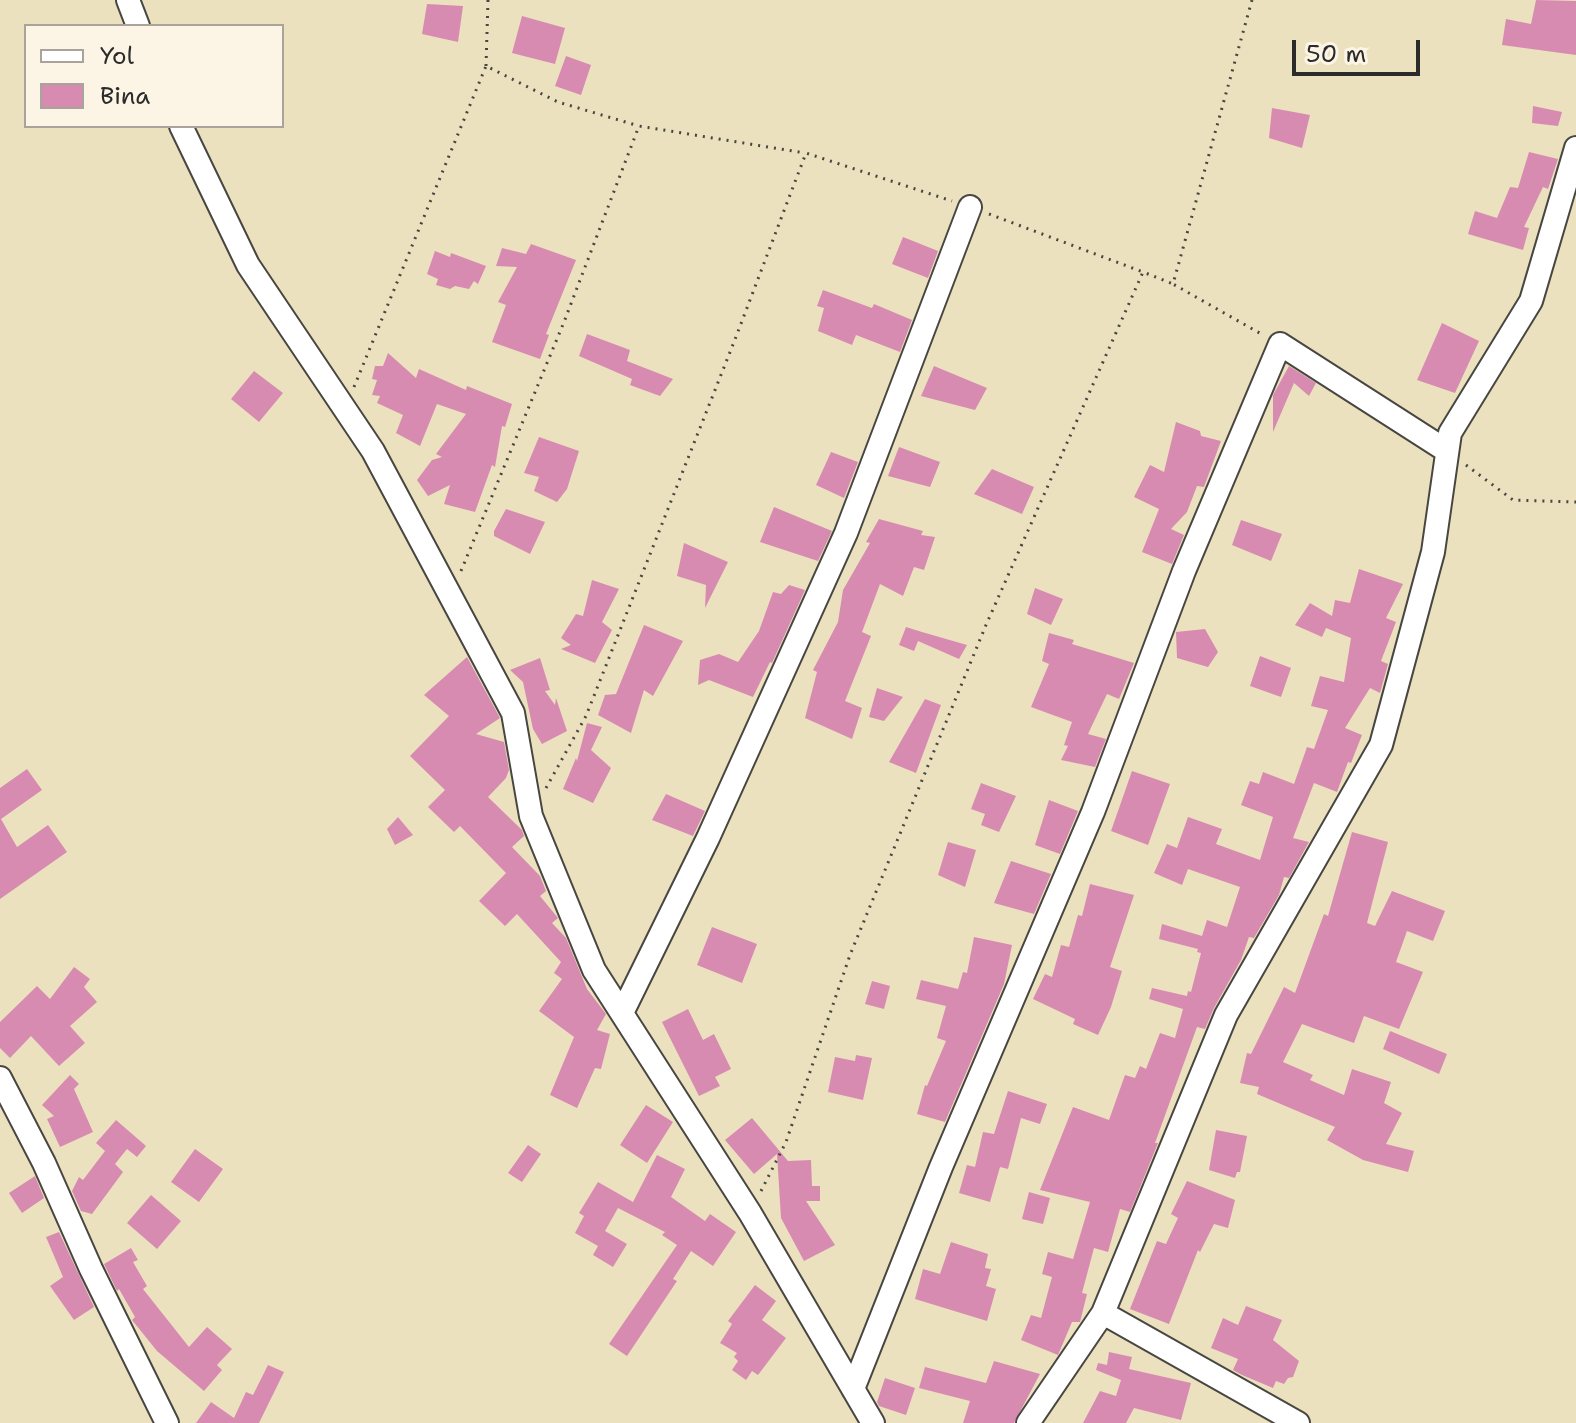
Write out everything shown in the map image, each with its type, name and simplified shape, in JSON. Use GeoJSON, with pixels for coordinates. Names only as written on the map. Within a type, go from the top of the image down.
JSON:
{"type":"FeatureCollection","features":[{"type":"Feature","properties":{"kind":"street"},"geometry":{"type":"LineString","coordinates":[[128,0],[137,24]]}},
{"type":"Feature","properties":{"kind":"street"},"geometry":{"type":"LineString","coordinates":[[182,128],[248,265],[373,451],[513,713],[531,816],[594,970],[750,1213],[873,1423]]}},
{"type":"Feature","properties":{"kind":"street"},"geometry":{"type":"LineString","coordinates":[[1028,1423],[1103,1313],[1226,1015],[1381,745],[1433,552],[1450,433],[1531,301],[1576,148]]}},
{"type":"Feature","properties":{"kind":"street"},"geometry":{"type":"LineString","coordinates":[[622,1013],[708,838],[846,533],[970,207]]}},
{"type":"Feature","properties":{"kind":"street"},"geometry":{"type":"LineString","coordinates":[[853,1389],[941,1167],[1093,812],[1184,571],[1280,344],[1447,451]]}},
{"type":"Feature","properties":{"kind":"street"},"geometry":{"type":"LineString","coordinates":[[0,1078],[44,1163],[91,1269],[167,1423]]}},
{"type":"Feature","properties":{"kind":"street"},"geometry":{"type":"LineString","coordinates":[[1103,1313],[1298,1423]]}},
{"type":"Feature","properties":{"kind":"path"},"geometry":{"type":"LineString","coordinates":[[345,409],[486,66],[488,0]]}},
{"type":"Feature","properties":{"kind":"path"},"geometry":{"type":"LineString","coordinates":[[1173,284],[1252,0]]}},
{"type":"Feature","properties":{"kind":"path"},"geometry":{"type":"LineString","coordinates":[[486,66],[558,102],[639,126],[806,153],[970,207],[1173,284],[1280,344]]}},
{"type":"Feature","properties":{"kind":"path"},"geometry":{"type":"LineString","coordinates":[[450,597],[564,322],[639,126]]}},
{"type":"Feature","properties":{"kind":"path"},"geometry":{"type":"LineString","coordinates":[[531,816],[586,716],[806,153]]}},
{"type":"Feature","properties":{"kind":"path"},"geometry":{"type":"LineString","coordinates":[[750,1213],[786,1142],[850,955],[986,625],[1143,272]]}},
{"type":"Feature","properties":{"kind":"path"},"geometry":{"type":"LineString","coordinates":[[1447,451],[1513,500],[1576,502]]}},
{"type":"Feature","properties":{"kind":"building"},"geometry":{"type":"Polygon","coordinates":[[[1536,0],[1576,1],[1576,55],[1502,45],[1506,19],[1531,24],[1536,0]]]}},
{"type":"Feature","properties":{"kind":"building"},"geometry":{"type":"Polygon","coordinates":[[[427,4],[463,6],[458,42],[422,34],[427,4]]]}},
{"type":"Feature","properties":{"kind":"building"},"geometry":{"type":"Polygon","coordinates":[[[522,16],[565,28],[555,64],[512,53],[522,16]]]}},
{"type":"Feature","properties":{"kind":"building"},"geometry":{"type":"Polygon","coordinates":[[[566,56],[591,65],[581,95],[555,86],[566,56]]]}},
{"type":"Feature","properties":{"kind":"building"},"geometry":{"type":"Polygon","coordinates":[[[1533,106],[1562,112],[1558,126],[1532,123],[1533,106]]]}},
{"type":"Feature","properties":{"kind":"building"},"geometry":{"type":"Polygon","coordinates":[[[1272,108],[1310,115],[1302,148],[1269,138],[1272,108]]]}},
{"type":"Feature","properties":{"kind":"building"},"geometry":{"type":"Polygon","coordinates":[[[1529,152],[1558,159],[1548,189],[1543,187],[1524,227],[1529,228],[1523,250],[1468,234],[1475,211],[1497,218],[1510,187],[1518,188],[1529,152]]]}},
{"type":"Feature","properties":{"kind":"building"},"geometry":{"type":"Polygon","coordinates":[[[903,237],[938,251],[928,278],[892,264],[903,237]]]}},
{"type":"Feature","properties":{"kind":"building"},"geometry":{"type":"Polygon","coordinates":[[[531,244],[576,260],[546,334],[549,335],[540,359],[492,342],[506,305],[498,302],[517,267],[496,266],[502,248],[526,254],[531,244]]]}},
{"type":"Feature","properties":{"kind":"building"},"geometry":{"type":"Polygon","coordinates":[[[435,251],[450,257],[451,253],[486,266],[478,284],[474,281],[469,289],[436,285],[438,279],[427,274],[435,251]]]}},
{"type":"Feature","properties":{"kind":"building"},"geometry":{"type":"Polygon","coordinates":[[[823,290],[872,308],[874,304],[912,320],[900,352],[856,335],[852,345],[818,331],[824,308],[817,306],[823,290]]]}},
{"type":"Feature","properties":{"kind":"building"},"geometry":{"type":"Polygon","coordinates":[[[1442,323],[1479,341],[1455,393],[1417,380],[1442,323]]]}},
{"type":"Feature","properties":{"kind":"building"},"geometry":{"type":"Polygon","coordinates":[[[587,334],[630,350],[627,361],[673,379],[660,396],[630,385],[632,379],[579,356],[587,334]]]}},
{"type":"Feature","properties":{"kind":"building"},"geometry":{"type":"Polygon","coordinates":[[[388,353],[416,378],[419,369],[466,390],[467,386],[512,404],[505,427],[502,426],[495,467],[492,465],[475,512],[444,504],[450,485],[428,496],[417,480],[432,460],[442,457],[436,454],[466,414],[437,404],[420,446],[396,433],[403,415],[377,403],[380,396],[372,395],[377,380],[372,379],[375,366],[383,366],[388,353]]]}},
{"type":"Feature","properties":{"kind":"building"},"geometry":{"type":"Polygon","coordinates":[[[934,366],[987,388],[975,410],[921,396],[934,366]]]}},
{"type":"Feature","properties":{"kind":"building"},"geometry":{"type":"Polygon","coordinates":[[[1289,366],[1316,383],[1309,396],[1294,383],[1273,432],[1273,395],[1289,366]]]}},
{"type":"Feature","properties":{"kind":"building"},"geometry":{"type":"Polygon","coordinates":[[[254,371],[283,393],[259,422],[231,399],[254,371]]]}},
{"type":"Feature","properties":{"kind":"building"},"geometry":{"type":"Polygon","coordinates":[[[1176,422],[1200,431],[1201,436],[1221,441],[1204,487],[1197,486],[1187,512],[1171,529],[1184,535],[1172,564],[1142,552],[1159,509],[1134,497],[1150,465],[1164,472],[1176,422]]]}},
{"type":"Feature","properties":{"kind":"building"},"geometry":{"type":"Polygon","coordinates":[[[539,437],[579,451],[567,489],[557,502],[534,491],[539,477],[524,473],[539,437]]]}},
{"type":"Feature","properties":{"kind":"building"},"geometry":{"type":"Polygon","coordinates":[[[899,447],[940,462],[930,487],[888,476],[899,447]]]}},
{"type":"Feature","properties":{"kind":"building"},"geometry":{"type":"Polygon","coordinates":[[[831,452],[858,462],[844,498],[816,485],[831,452]]]}},
{"type":"Feature","properties":{"kind":"building"},"geometry":{"type":"Polygon","coordinates":[[[992,469],[1034,487],[1022,514],[974,494],[992,469]]]}},
{"type":"Feature","properties":{"kind":"building"},"geometry":{"type":"Polygon","coordinates":[[[774,507],[832,531],[818,561],[760,542],[774,507]]]}},
{"type":"Feature","properties":{"kind":"building"},"geometry":{"type":"Polygon","coordinates":[[[506,509],[545,522],[530,554],[494,536],[506,509]]]}},
{"type":"Feature","properties":{"kind":"building"},"geometry":{"type":"Polygon","coordinates":[[[879,519],[935,537],[924,570],[914,567],[903,596],[880,584],[862,632],[871,636],[845,701],[862,708],[852,739],[805,718],[817,672],[813,670],[838,622],[843,590],[870,543],[866,542],[879,519]]]}},
{"type":"Feature","properties":{"kind":"building"},"geometry":{"type":"Polygon","coordinates":[[[1241,520],[1282,534],[1271,561],[1232,545],[1241,520]]]}},
{"type":"Feature","properties":{"kind":"building"},"geometry":{"type":"Polygon","coordinates":[[[684,543],[728,562],[705,608],[706,585],[677,576],[684,543]]]}},
{"type":"Feature","properties":{"kind":"building"},"geometry":{"type":"Polygon","coordinates":[[[1359,569],[1403,584],[1386,618],[1396,622],[1381,661],[1388,664],[1380,693],[1370,688],[1345,728],[1362,735],[1351,763],[1348,762],[1337,792],[1314,783],[1293,838],[1309,842],[1289,878],[1284,877],[1279,895],[1254,938],[1249,937],[1241,960],[1205,1029],[1197,1027],[1155,1143],[1158,1143],[1130,1212],[1120,1209],[1108,1252],[1094,1248],[1082,1293],[1087,1294],[1080,1322],[1072,1322],[1058,1355],[1021,1340],[1031,1315],[1041,1318],[1052,1277],[1042,1274],[1048,1252],[1073,1259],[1090,1202],[1040,1190],[1073,1107],[1109,1120],[1125,1075],[1135,1078],[1140,1066],[1146,1069],[1160,1033],[1175,1038],[1183,1009],[1149,999],[1152,988],[1187,996],[1188,991],[1191,992],[1201,953],[1197,952],[1198,949],[1159,939],[1162,924],[1202,936],[1207,920],[1227,927],[1240,887],[1188,869],[1182,885],[1154,873],[1167,844],[1177,848],[1188,817],[1222,829],[1216,844],[1260,860],[1273,817],[1241,805],[1250,781],[1259,784],[1263,772],[1294,784],[1307,747],[1314,749],[1328,710],[1311,706],[1320,676],[1344,682],[1351,638],[1326,628],[1322,637],[1295,625],[1310,603],[1332,616],[1335,600],[1350,603],[1359,569]]]}},
{"type":"Feature","properties":{"kind":"building"},"geometry":{"type":"Polygon","coordinates":[[[592,580],[619,589],[602,622],[612,630],[595,663],[561,649],[571,645],[561,638],[576,614],[583,616],[592,580]]]}},
{"type":"Feature","properties":{"kind":"building"},"geometry":{"type":"Polygon","coordinates":[[[789,585],[805,590],[753,697],[709,680],[698,685],[700,660],[719,654],[738,662],[759,631],[773,592],[781,594],[789,585]]]}},
{"type":"Feature","properties":{"kind":"building"},"geometry":{"type":"Polygon","coordinates":[[[1035,588],[1063,599],[1051,625],[1027,614],[1035,588]]]}},
{"type":"Feature","properties":{"kind":"building"},"geometry":{"type":"Polygon","coordinates":[[[644,625],[683,641],[653,696],[644,690],[631,733],[598,715],[605,695],[616,694],[644,625]]]}},
{"type":"Feature","properties":{"kind":"building"},"geometry":{"type":"Polygon","coordinates":[[[906,627],[967,645],[959,659],[918,641],[914,651],[899,645],[906,627]]]}},
{"type":"Feature","properties":{"kind":"building"},"geometry":{"type":"Polygon","coordinates":[[[1205,629],[1218,652],[1208,667],[1177,658],[1176,632],[1205,629]]]}},
{"type":"Feature","properties":{"kind":"building"},"geometry":{"type":"Polygon","coordinates":[[[1049,633],[1074,640],[1072,644],[1134,663],[1119,699],[1107,694],[1088,734],[1106,739],[1095,767],[1061,760],[1068,746],[1064,745],[1072,722],[1031,707],[1049,664],[1042,661],[1049,633]]]}},
{"type":"Feature","properties":{"kind":"building"},"geometry":{"type":"Polygon","coordinates":[[[1260,656],[1291,668],[1281,697],[1250,686],[1260,656]]]}},
{"type":"Feature","properties":{"kind":"building"},"geometry":{"type":"Polygon","coordinates":[[[467,657],[500,718],[476,734],[504,742],[509,770],[506,778],[488,797],[522,830],[524,836],[512,847],[540,876],[546,891],[540,896],[558,918],[552,923],[566,938],[587,989],[606,1014],[597,1030],[610,1034],[601,1069],[595,1068],[577,1108],[550,1095],[574,1037],[539,1011],[562,979],[554,973],[561,962],[517,914],[505,926],[479,901],[506,873],[460,826],[454,832],[428,807],[445,790],[410,756],[449,716],[424,695],[467,657]]]}},
{"type":"Feature","properties":{"kind":"building"},"geometry":{"type":"Polygon","coordinates":[[[540,658],[550,690],[545,691],[555,705],[556,698],[567,731],[542,744],[533,729],[523,682],[510,670],[540,658]]]}},
{"type":"Feature","properties":{"kind":"building"},"geometry":{"type":"Polygon","coordinates":[[[877,688],[903,697],[884,721],[869,717],[877,688]]]}},
{"type":"Feature","properties":{"kind":"building"},"geometry":{"type":"Polygon","coordinates":[[[925,699],[941,705],[916,773],[889,762],[925,699]]]}},
{"type":"Feature","properties":{"kind":"building"},"geometry":{"type":"Polygon","coordinates":[[[587,723],[602,727],[591,750],[611,768],[593,803],[563,789],[576,758],[577,761],[587,723]]]}},
{"type":"Feature","properties":{"kind":"building"},"geometry":{"type":"Polygon","coordinates":[[[27,769],[42,790],[1,819],[17,847],[48,825],[67,852],[0,899],[0,788],[27,769]]]}},
{"type":"Feature","properties":{"kind":"building"},"geometry":{"type":"Polygon","coordinates":[[[1132,771],[1170,784],[1148,845],[1111,831],[1132,771]]]}},
{"type":"Feature","properties":{"kind":"building"},"geometry":{"type":"Polygon","coordinates":[[[981,783],[1016,796],[999,832],[981,825],[985,814],[971,809],[981,783]]]}},
{"type":"Feature","properties":{"kind":"building"},"geometry":{"type":"Polygon","coordinates":[[[666,794],[705,811],[693,836],[652,820],[666,794]]]}},
{"type":"Feature","properties":{"kind":"building"},"geometry":{"type":"Polygon","coordinates":[[[1049,800],[1078,811],[1060,854],[1035,845],[1049,800]]]}},
{"type":"Feature","properties":{"kind":"building"},"geometry":{"type":"Polygon","coordinates":[[[398,817],[413,835],[395,845],[387,829],[398,817]]]}},
{"type":"Feature","properties":{"kind":"building"},"geometry":{"type":"Polygon","coordinates":[[[1352,832],[1388,842],[1367,923],[1375,926],[1392,891],[1445,911],[1433,941],[1407,931],[1396,962],[1423,972],[1399,1029],[1364,1016],[1354,1043],[1302,1024],[1283,1062],[1313,1075],[1310,1080],[1344,1095],[1352,1069],[1391,1082],[1384,1103],[1402,1113],[1386,1144],[1414,1151],[1408,1172],[1363,1160],[1327,1140],[1335,1127],[1257,1094],[1259,1087],[1240,1083],[1247,1053],[1251,1054],[1284,987],[1295,993],[1324,914],[1328,916],[1352,832]]]}},
{"type":"Feature","properties":{"kind":"building"},"geometry":{"type":"Polygon","coordinates":[[[948,842],[976,850],[965,887],[938,875],[948,842]]]}},
{"type":"Feature","properties":{"kind":"building"},"geometry":{"type":"Polygon","coordinates":[[[1011,861],[1051,874],[1034,914],[994,903],[1011,861]]]}},
{"type":"Feature","properties":{"kind":"building"},"geometry":{"type":"Polygon","coordinates":[[[1090,884],[1134,895],[1110,967],[1122,971],[1098,1035],[1073,1024],[1075,1019],[1033,999],[1045,974],[1052,977],[1061,945],[1069,947],[1078,915],[1082,916],[1090,884]]]}},
{"type":"Feature","properties":{"kind":"building"},"geometry":{"type":"Polygon","coordinates":[[[712,927],[757,944],[742,983],[697,965],[712,927]]]}},
{"type":"Feature","properties":{"kind":"building"},"geometry":{"type":"Polygon","coordinates":[[[974,937],[1012,945],[1004,984],[945,1122],[917,1114],[925,1085],[946,1041],[937,1038],[946,1006],[916,999],[921,980],[958,989],[963,972],[967,973],[974,937]]]}},
{"type":"Feature","properties":{"kind":"building"},"geometry":{"type":"Polygon","coordinates":[[[74,967],[90,979],[84,987],[97,1002],[70,1026],[85,1043],[59,1066],[31,1036],[10,1058],[0,1048],[0,1022],[37,986],[50,999],[74,967]]]}},
{"type":"Feature","properties":{"kind":"building"},"geometry":{"type":"Polygon","coordinates":[[[872,981],[890,986],[884,1009],[865,1004],[872,981]]]}},
{"type":"Feature","properties":{"kind":"building"},"geometry":{"type":"Polygon","coordinates":[[[688,1009],[703,1040],[714,1034],[731,1069],[715,1077],[720,1086],[699,1096],[662,1022],[688,1009]]]}},
{"type":"Feature","properties":{"kind":"building"},"geometry":{"type":"Polygon","coordinates":[[[1390,1031],[1447,1054],[1439,1074],[1383,1049],[1390,1031]]]}},
{"type":"Feature","properties":{"kind":"building"},"geometry":{"type":"Polygon","coordinates":[[[856,1055],[872,1058],[863,1100],[828,1092],[835,1057],[855,1061],[856,1055]]]}},
{"type":"Feature","properties":{"kind":"building"},"geometry":{"type":"Polygon","coordinates":[[[70,1075],[79,1084],[74,1089],[93,1132],[60,1147],[47,1119],[54,1116],[42,1105],[70,1075]]]}},
{"type":"Feature","properties":{"kind":"building"},"geometry":{"type":"Polygon","coordinates":[[[1008,1091],[1047,1104],[1040,1124],[1021,1118],[1008,1169],[1000,1167],[990,1202],[959,1193],[967,1165],[975,1167],[983,1132],[994,1134],[1008,1091]]]}},
{"type":"Feature","properties":{"kind":"building"},"geometry":{"type":"Polygon","coordinates":[[[646,1105],[673,1122],[647,1163],[620,1145],[646,1105]]]}},
{"type":"Feature","properties":{"kind":"building"},"geometry":{"type":"Polygon","coordinates":[[[752,1118],[788,1161],[811,1160],[812,1186],[820,1186],[820,1201],[806,1201],[835,1245],[804,1261],[781,1218],[777,1154],[754,1174],[725,1140],[752,1118]]]}},
{"type":"Feature","properties":{"kind":"building"},"geometry":{"type":"Polygon","coordinates":[[[116,1120],[146,1146],[137,1157],[127,1149],[115,1164],[123,1172],[92,1214],[81,1211],[72,1191],[79,1177],[83,1180],[105,1151],[96,1143],[116,1120]]]}},
{"type":"Feature","properties":{"kind":"building"},"geometry":{"type":"Polygon","coordinates":[[[1216,1130],[1247,1136],[1240,1172],[1235,1178],[1209,1170],[1216,1130]]]}},
{"type":"Feature","properties":{"kind":"building"},"geometry":{"type":"Polygon","coordinates":[[[528,1145],[541,1154],[522,1182],[508,1173],[528,1145]]]}},
{"type":"Feature","properties":{"kind":"building"},"geometry":{"type":"Polygon","coordinates":[[[195,1149],[223,1169],[199,1202],[171,1182],[195,1149]]]}},
{"type":"Feature","properties":{"kind":"building"},"geometry":{"type":"Polygon","coordinates":[[[657,1155],[685,1169],[671,1197],[705,1221],[710,1214],[736,1232],[713,1266],[691,1251],[673,1279],[677,1281],[627,1356],[609,1344],[677,1245],[662,1235],[665,1232],[618,1208],[605,1231],[627,1244],[613,1267],[593,1255],[598,1246],[575,1233],[584,1216],[579,1213],[598,1182],[633,1202],[657,1155]]]}},
{"type":"Feature","properties":{"kind":"building"},"geometry":{"type":"Polygon","coordinates":[[[35,1176],[44,1198],[22,1213],[9,1193],[35,1176]]]}},
{"type":"Feature","properties":{"kind":"building"},"geometry":{"type":"Polygon","coordinates":[[[1187,1181],[1235,1200],[1228,1228],[1214,1224],[1200,1252],[1198,1250],[1169,1324],[1130,1309],[1157,1241],[1166,1244],[1178,1218],[1171,1214],[1187,1181]]]}},
{"type":"Feature","properties":{"kind":"building"},"geometry":{"type":"Polygon","coordinates":[[[1029,1192],[1050,1198],[1043,1224],[1022,1219],[1029,1192]]]}},
{"type":"Feature","properties":{"kind":"building"},"geometry":{"type":"Polygon","coordinates":[[[151,1195],[181,1221],[157,1249],[127,1223],[151,1195]]]}},
{"type":"Feature","properties":{"kind":"building"},"geometry":{"type":"Polygon","coordinates":[[[59,1232],[94,1307],[74,1320],[50,1286],[63,1277],[46,1237],[59,1232]]]}},
{"type":"Feature","properties":{"kind":"building"},"geometry":{"type":"Polygon","coordinates":[[[951,1242],[988,1254],[985,1268],[991,1269],[986,1286],[996,1289],[987,1321],[915,1299],[923,1269],[940,1274],[951,1242]]]}},
{"type":"Feature","properties":{"kind":"building"},"geometry":{"type":"Polygon","coordinates":[[[131,1248],[138,1260],[133,1262],[147,1286],[143,1289],[189,1347],[207,1327],[232,1349],[217,1365],[222,1370],[204,1391],[157,1351],[132,1320],[135,1317],[119,1289],[117,1291],[104,1264],[131,1248]]]}},
{"type":"Feature","properties":{"kind":"building"},"geometry":{"type":"Polygon","coordinates":[[[755,1285],[776,1301],[762,1320],[786,1338],[758,1375],[752,1371],[746,1380],[732,1370],[738,1361],[734,1357],[737,1353],[720,1343],[732,1324],[728,1321],[755,1285]]]}},
{"type":"Feature","properties":{"kind":"building"},"geometry":{"type":"Polygon","coordinates":[[[1246,1306],[1282,1320],[1273,1340],[1299,1361],[1293,1377],[1284,1384],[1276,1381],[1273,1388],[1242,1375],[1233,1370],[1238,1359],[1211,1348],[1223,1318],[1238,1325],[1246,1306]]]}},
{"type":"Feature","properties":{"kind":"building"},"geometry":{"type":"Polygon","coordinates":[[[1109,1352],[1132,1357],[1129,1369],[1191,1383],[1181,1420],[1134,1408],[1126,1423],[1083,1423],[1100,1391],[1116,1396],[1121,1380],[1096,1370],[1098,1363],[1107,1365],[1109,1352]]]}},
{"type":"Feature","properties":{"kind":"building"},"geometry":{"type":"Polygon","coordinates":[[[994,1361],[1040,1374],[1014,1423],[963,1423],[970,1401],[919,1388],[925,1367],[986,1383],[994,1361]]]}},
{"type":"Feature","properties":{"kind":"building"},"geometry":{"type":"Polygon","coordinates":[[[268,1365],[284,1372],[259,1423],[196,1423],[211,1402],[234,1418],[246,1392],[253,1395],[268,1365]]]}},
{"type":"Feature","properties":{"kind":"building"},"geometry":{"type":"Polygon","coordinates":[[[885,1378],[915,1388],[906,1415],[879,1406],[877,1402],[885,1378]]]}}]}
